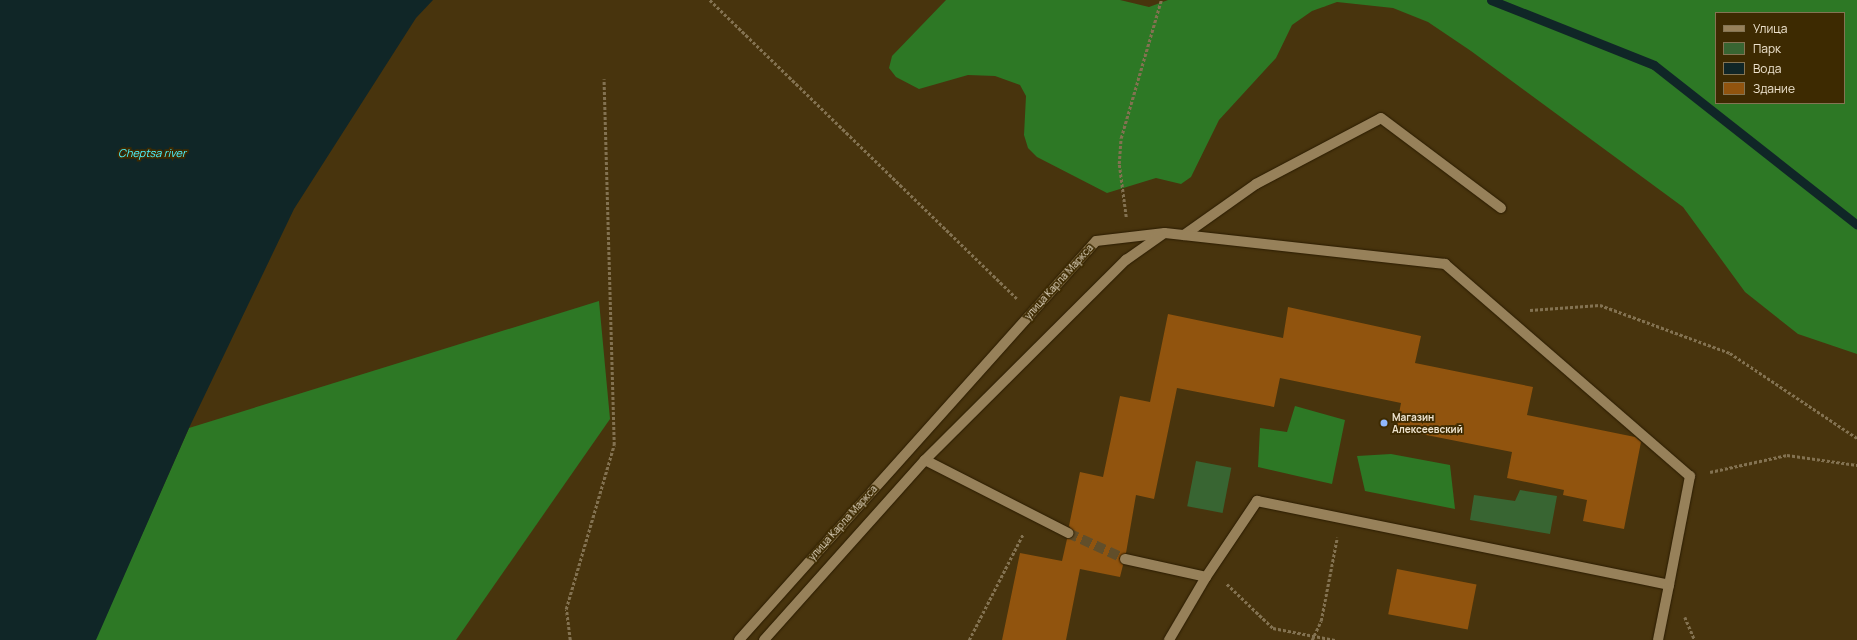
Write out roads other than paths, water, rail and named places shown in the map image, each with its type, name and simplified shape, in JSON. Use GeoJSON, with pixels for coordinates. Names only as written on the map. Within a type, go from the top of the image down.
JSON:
{"type":"FeatureCollection","features":[{"type":"Feature","properties":{"kind":"street"},"geometry":{"type":"LineString","coordinates":[[1184,235],[1256,184],[1381,118],[1501,208]]}},
{"type":"Feature","properties":{"kind":"street"},"geometry":{"type":"LineString","coordinates":[[1165,233],[1445,264],[1690,476],[1658,640]]}},
{"type":"Feature","properties":{"kind":"street","name":"улица Карла Маркса"},"geometry":{"type":"LineString","coordinates":[[738,640],[1096,241],[1165,233]]}},
{"type":"Feature","properties":{"kind":"street","name":"улица Карла Маркса"},"geometry":{"type":"LineString","coordinates":[[764,640],[924,460],[1126,260],[1165,233]]}},
{"type":"Feature","properties":{"kind":"street"},"geometry":{"type":"LineString","coordinates":[[924,460],[1068,533]]}},
{"type":"Feature","properties":{"kind":"street"},"geometry":{"type":"LineString","coordinates":[[1169,640],[1206,577],[1257,501],[1669,585]]}},
{"type":"Feature","properties":{"kind":"street"},"geometry":{"type":"LineString","coordinates":[[1125,559],[1206,577]]}},
{"type":"Feature","properties":{"kind":"water","name":"Cheptsa river"},"geometry":{"type":"Polygon","coordinates":[[[0,0],[433,0],[416,18],[294,209],[189,428],[96,640],[0,640],[0,0]]]}},
{"type":"Feature","properties":{"kind":"waterway"},"geometry":{"type":"LineString","coordinates":[[1491,0],[1654,65],[1857,225]]}},
{"type":"Feature","properties":{"kind":"tunnel"},"geometry":{"type":"LineString","coordinates":[[1068,533],[1125,559]]}},
{"type":"Feature","properties":{"kind":"place","name":"Магазин Алексеевский"},"geometry":{"type":"Point","coordinates":[1384,423]}}]}
